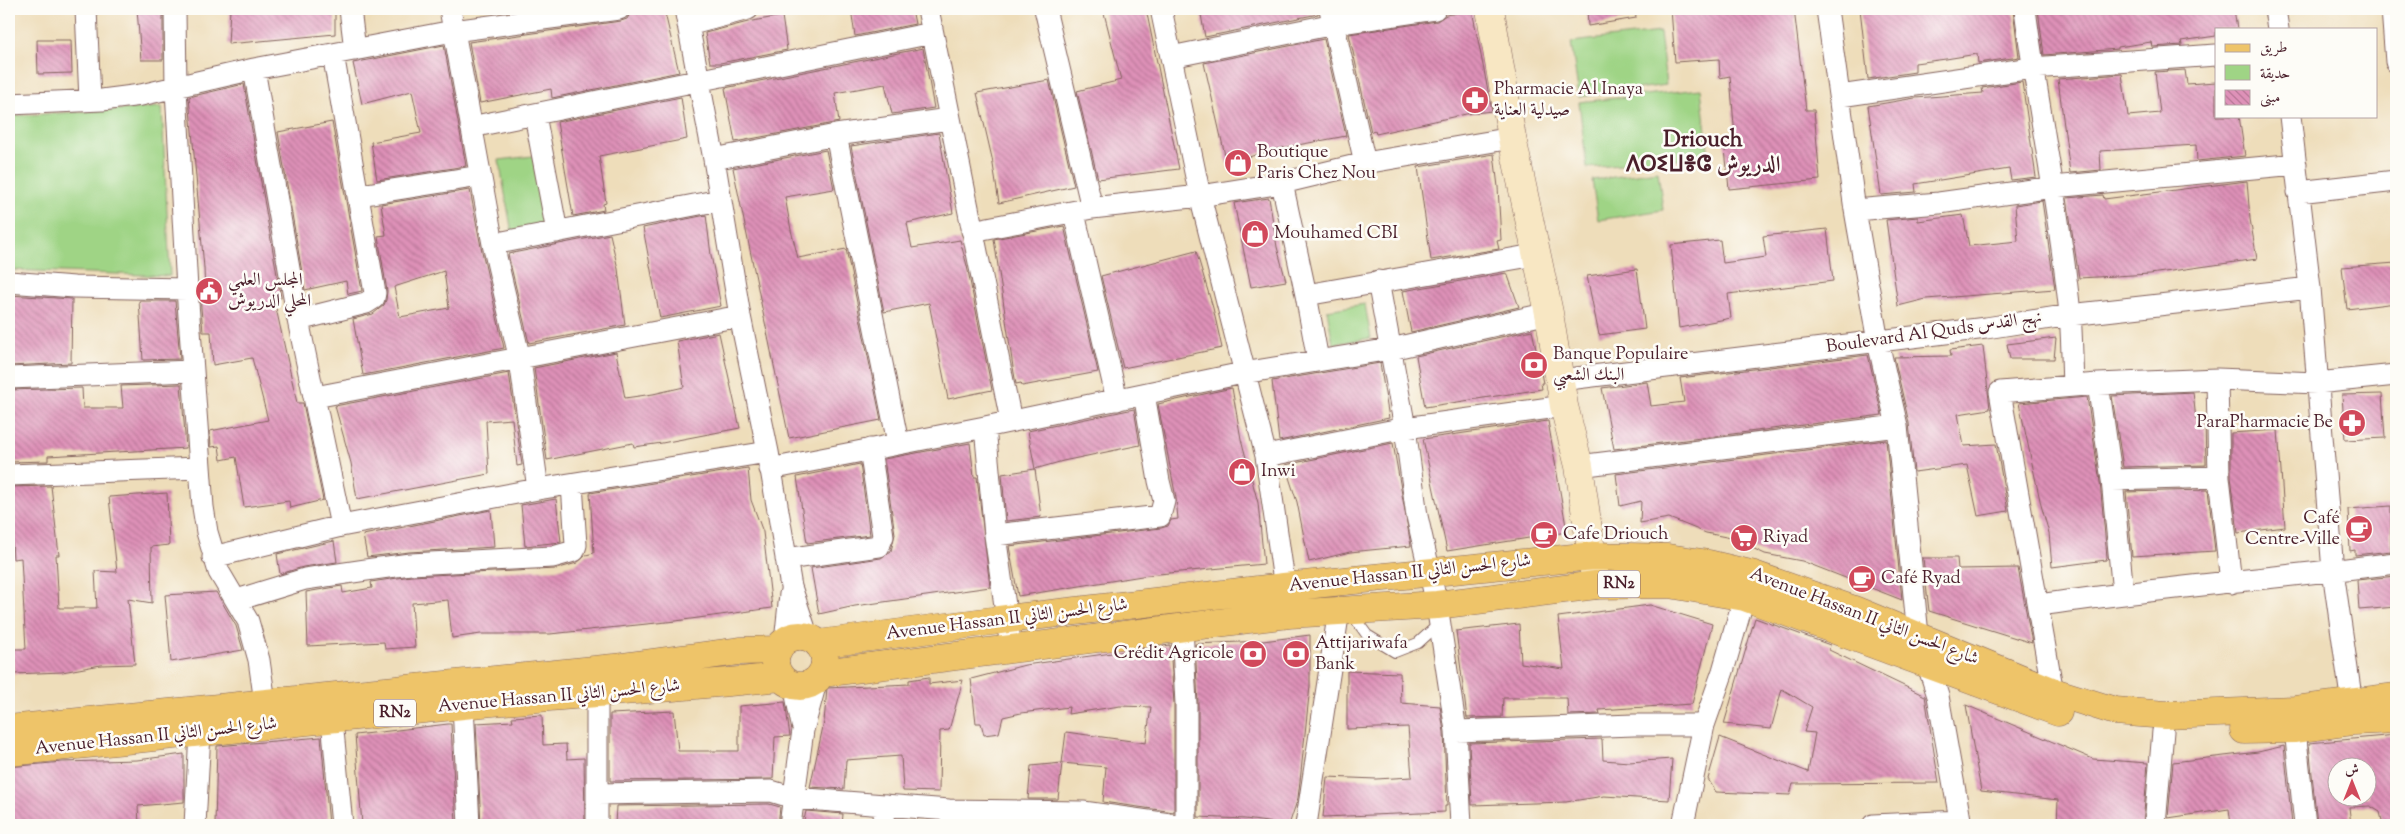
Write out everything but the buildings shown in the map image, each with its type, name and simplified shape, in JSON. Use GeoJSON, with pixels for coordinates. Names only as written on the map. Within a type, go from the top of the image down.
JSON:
{"type":"FeatureCollection","features":[{"type":"Feature","properties":{"kind":"main road","name":"Avenue Hassan II شارع الحسن الثاني"},"geometry":{"type":"LineString","coordinates":[[9,729],[267,714],[797,643],[1284,586],[1593,556],[1668,558],[1709,564],[1748,585],[1929,665],[2055,702],[2139,714],[2295,710],[2354,712],[2396,719]]}},
{"type":"Feature","properties":{"kind":"main road","name":"Avenue Hassan II شارع الحسن الثاني"},"geometry":{"type":"LineString","coordinates":[[9,752],[200,732],[267,714],[332,720],[463,705],[597,693],[803,679],[1011,648],[1289,614],[1344,610],[1439,614],[1596,585],[1748,585],[1845,606],[1918,635],[2055,702],[2112,726],[2163,731],[2295,730],[2396,697]]}},
{"type":"Feature","properties":{"kind":"main road"},"geometry":{"type":"LineString","coordinates":[[797,643],[824,658],[803,679],[776,669],[775,659],[797,643]]}},
{"type":"Feature","properties":{"kind":"street"},"geometry":{"type":"LineString","coordinates":[[86,9],[90,100]]}},
{"type":"Feature","properties":{"kind":"street"},"geometry":{"type":"LineString","coordinates":[[175,9],[176,88],[187,289],[199,468],[206,532],[219,572],[248,621],[259,660],[267,714]]}},
{"type":"Feature","properties":{"kind":"street"},"geometry":{"type":"LineString","coordinates":[[350,9],[355,50]]}},
{"type":"Feature","properties":{"kind":"street"},"geometry":{"type":"LineString","coordinates":[[450,9],[493,244],[520,360],[538,489]]}},
{"type":"Feature","properties":{"kind":"street"},"geometry":{"type":"LineString","coordinates":[[9,104],[90,100],[141,95],[254,69],[453,31],[619,9]]}},
{"type":"Feature","properties":{"kind":"street"},"geometry":{"type":"LineString","coordinates":[[748,9],[686,17],[714,159],[740,316],[769,460],[791,586],[797,643]]}},
{"type":"Feature","properties":{"kind":"street"},"geometry":{"type":"LineString","coordinates":[[928,9],[1011,421]]}},
{"type":"Feature","properties":{"kind":"street"},"geometry":{"type":"LineString","coordinates":[[1045,9],[1117,400]]}},
{"type":"Feature","properties":{"kind":"street"},"geometry":{"type":"LineString","coordinates":[[1161,9],[1200,196],[1266,456],[1289,614]]}},
{"type":"Feature","properties":{"kind":"street"},"geometry":{"type":"LineString","coordinates":[[1172,56],[1332,16],[1435,9]]}},
{"type":"Feature","properties":{"kind":"street"},"geometry":{"type":"LineString","coordinates":[[1490,9],[1512,138],[1535,255],[1549,313],[1562,393],[1578,466],[1596,585]]}},
{"type":"Feature","properties":{"kind":"street"},"geometry":{"type":"LineString","coordinates":[[1827,9],[1855,210],[1878,342],[1897,426],[1918,635],[1929,665],[1944,724],[1960,823],[1874,825]]}},
{"type":"Feature","properties":{"kind":"street"},"geometry":{"type":"LineString","coordinates":[[2025,9],[2032,68],[2053,187],[2070,315],[2073,386]]}},
{"type":"Feature","properties":{"kind":"street"},"geometry":{"type":"LineString","coordinates":[[2275,9],[2278,28]]}},
{"type":"Feature","properties":{"kind":"street"},"geometry":{"type":"LineString","coordinates":[[2392,9],[2396,62]]}},
{"type":"Feature","properties":{"kind":"street"},"geometry":{"type":"LineString","coordinates":[[1332,16],[1365,163]]}},
{"type":"Feature","properties":{"kind":"street"},"geometry":{"type":"LineString","coordinates":[[471,127],[932,33]]}},
{"type":"Feature","properties":{"kind":"street"},"geometry":{"type":"LineString","coordinates":[[298,320],[366,303],[374,298],[375,284],[333,54]]}},
{"type":"Feature","properties":{"kind":"street"},"geometry":{"type":"LineString","coordinates":[[1840,96],[2032,68],[2215,55]]}},
{"type":"Feature","properties":{"kind":"street"},"geometry":{"type":"LineString","coordinates":[[254,69],[298,320],[341,526]]}},
{"type":"Feature","properties":{"kind":"street"},"geometry":{"type":"LineString","coordinates":[[534,115],[557,232]]}},
{"type":"Feature","properties":{"kind":"street"},"geometry":{"type":"LineString","coordinates":[[2290,118],[2310,288],[2333,571],[2354,712]]}},
{"type":"Feature","properties":{"kind":"street"},"geometry":{"type":"LineString","coordinates":[[714,159],[836,135],[949,119]]}},
{"type":"Feature","properties":{"kind":"street"},"geometry":{"type":"LineString","coordinates":[[836,135],[898,443]]}},
{"type":"Feature","properties":{"kind":"street"},"geometry":{"type":"LineString","coordinates":[[972,231],[1083,210],[1200,196],[1282,182],[1365,163],[1512,138]]}},
{"type":"Feature","properties":{"kind":"street"},"geometry":{"type":"LineString","coordinates":[[1855,210],[1939,203],[2053,187],[2296,164]]}},
{"type":"Feature","properties":{"kind":"street"},"geometry":{"type":"LineString","coordinates":[[360,195],[480,176]]}},
{"type":"Feature","properties":{"kind":"street"},"geometry":{"type":"LineString","coordinates":[[2298,192],[2396,181]]}},
{"type":"Feature","properties":{"kind":"street"},"geometry":{"type":"LineString","coordinates":[[1282,182],[1318,360]]}},
{"type":"Feature","properties":{"kind":"street"},"geometry":{"type":"LineString","coordinates":[[493,244],[720,200]]}},
{"type":"Feature","properties":{"kind":"street"},"geometry":{"type":"LineString","coordinates":[[1306,295],[1535,255]]}},
{"type":"Feature","properties":{"kind":"street"},"geometry":{"type":"LineString","coordinates":[[1378,281],[1392,349],[1417,516],[1439,614],[1456,731],[1461,825]]}},
{"type":"Feature","properties":{"kind":"street"},"geometry":{"type":"LineString","coordinates":[[9,282],[187,289]]}},
{"type":"Feature","properties":{"kind":"street","name":"Boulevard Al Quds نهج القدس"},"geometry":{"type":"LineString","coordinates":[[1266,456],[1405,428],[1562,393],[1878,342],[2070,315],[2310,288]]}},
{"type":"Feature","properties":{"kind":"street"},"geometry":{"type":"LineString","coordinates":[[213,557],[341,526],[538,489],[870,449],[1244,373],[1392,349],[1549,313]]}},
{"type":"Feature","properties":{"kind":"street"},"geometry":{"type":"LineString","coordinates":[[315,398],[520,360],[740,316]]}},
{"type":"Feature","properties":{"kind":"street"},"geometry":{"type":"LineString","coordinates":[[9,378],[192,371]]}},
{"type":"Feature","properties":{"kind":"street"},"geometry":{"type":"LineString","coordinates":[[2055,702],[2000,392],[2098,384],[2217,379],[2317,383],[2396,375]]}},
{"type":"Feature","properties":{"kind":"street"},"geometry":{"type":"LineString","coordinates":[[2217,379],[2219,477],[2231,583]]}},
{"type":"Feature","properties":{"kind":"street"},"geometry":{"type":"LineString","coordinates":[[2098,384],[2112,480],[2123,593]]}},
{"type":"Feature","properties":{"kind":"street"},"geometry":{"type":"LineString","coordinates":[[996,534],[1160,516],[1164,502],[1144,394]]}},
{"type":"Feature","properties":{"kind":"street"},"geometry":{"type":"LineString","coordinates":[[1578,466],[1897,426]]}},
{"type":"Feature","properties":{"kind":"street"},"geometry":{"type":"LineString","coordinates":[[985,427],[996,534],[1011,648]]}},
{"type":"Feature","properties":{"kind":"street"},"geometry":{"type":"LineString","coordinates":[[786,559],[879,546],[883,536],[870,449]]}},
{"type":"Feature","properties":{"kind":"street"},"geometry":{"type":"LineString","coordinates":[[9,476],[199,468]]}},
{"type":"Feature","properties":{"kind":"street"},"geometry":{"type":"LineString","coordinates":[[2112,480],[2219,477]]}},
{"type":"Feature","properties":{"kind":"street"},"geometry":{"type":"LineString","coordinates":[[237,600],[305,579],[366,570],[410,564],[553,557],[574,551],[576,545],[572,484]]}},
{"type":"Feature","properties":{"kind":"street"},"geometry":{"type":"LineString","coordinates":[[2039,605],[2123,593],[2231,583],[2396,563]]}},
{"type":"Feature","properties":{"kind":"street"},"geometry":{"type":"LineString","coordinates":[[1684,825],[1704,725],[1723,670],[1748,585]]}},
{"type":"Feature","properties":{"kind":"street"},"geometry":{"type":"LineString","coordinates":[[1306,825],[1344,610]]}},
{"type":"Feature","properties":{"kind":"street"},"geometry":{"type":"LineString","coordinates":[[1182,627],[1186,704],[1186,825]]}},
{"type":"Feature","properties":{"kind":"street"},"geometry":{"type":"LineString","coordinates":[[790,825],[803,730],[803,679]]}},
{"type":"Feature","properties":{"kind":"street"},"geometry":{"type":"LineString","coordinates":[[597,693],[597,825]]}},
{"type":"Feature","properties":{"kind":"street"},"geometry":{"type":"LineString","coordinates":[[463,705],[469,825]]}},
{"type":"Feature","properties":{"kind":"street"},"geometry":{"type":"LineString","coordinates":[[332,720],[342,825]]}},
{"type":"Feature","properties":{"kind":"street"},"geometry":{"type":"LineString","coordinates":[[1456,731],[1634,725],[1704,725]]}},
{"type":"Feature","properties":{"kind":"street"},"geometry":{"type":"LineString","coordinates":[[2295,730],[2305,825]]}},
{"type":"Feature","properties":{"kind":"street"},"geometry":{"type":"LineString","coordinates":[[2155,825],[2163,731]]}},
{"type":"Feature","properties":{"kind":"street"},"geometry":{"type":"LineString","coordinates":[[195,825],[200,732]]}},
{"type":"Feature","properties":{"kind":"street"},"geometry":{"type":"LineString","coordinates":[[598,794],[772,791],[794,798],[884,815],[949,810],[985,817],[1032,813],[1082,819],[1177,825]]}},
{"type":"Feature","properties":{"kind":"lane"},"geometry":{"type":"LineString","coordinates":[[1344,610],[1367,635],[1395,652],[1418,643],[1439,614]]}},
{"type":"Feature","properties":{"kind":"green space"},"geometry":{"type":"Polygon","coordinates":[[[1660,32],[1666,85],[1579,97],[1571,42],[1660,32]]]}},
{"type":"Feature","properties":{"kind":"green space"},"geometry":{"type":"Polygon","coordinates":[[[1701,89],[1709,157],[1587,168],[1579,102],[1701,89]]]}},
{"type":"Feature","properties":{"kind":"green space"},"geometry":{"type":"Polygon","coordinates":[[[162,107],[170,276],[9,270],[9,116],[162,107]]]}},
{"type":"Feature","properties":{"kind":"green space"},"geometry":{"type":"Polygon","coordinates":[[[533,156],[548,226],[512,233],[499,160],[533,156]]]}},
{"type":"Feature","properties":{"kind":"green space"},"geometry":{"type":"Polygon","coordinates":[[[1658,171],[1663,210],[1598,220],[1592,180],[1658,171]]]}},
{"type":"Feature","properties":{"kind":"green space"},"geometry":{"type":"Polygon","coordinates":[[[1365,304],[1371,338],[1333,344],[1327,310],[1365,304]]]}},
{"type":"Feature","properties":{"kind":"place","name":"Pharmacie Al Inaya صيدلية العناية"},"geometry":{"type":"Point","coordinates":[1475,100]}},
{"type":"Feature","properties":{"kind":"place","name":"Boutique Paris Chez Nou"},"geometry":{"type":"Point","coordinates":[1238,163]}},
{"type":"Feature","properties":{"kind":"place","name":"Mouhamed CBI"},"geometry":{"type":"Point","coordinates":[1255,234]}},
{"type":"Feature","properties":{"kind":"place","name":"المجلس العلمي المحلي الدريوش"},"geometry":{"type":"Point","coordinates":[209,291]}},
{"type":"Feature","properties":{"kind":"place","name":"Banque Populaire البنك الشعبي"},"geometry":{"type":"Point","coordinates":[1534,365]}},
{"type":"Feature","properties":{"kind":"place","name":"ParaPharmacie Be"},"geometry":{"type":"Point","coordinates":[2352,423]}},
{"type":"Feature","properties":{"kind":"place","name":"Inwi"},"geometry":{"type":"Point","coordinates":[1242,472]}},
{"type":"Feature","properties":{"kind":"place","name":"Café Centre-Ville"},"geometry":{"type":"Point","coordinates":[2359,529]}},
{"type":"Feature","properties":{"kind":"place","name":"Cafe Driouch"},"geometry":{"type":"Point","coordinates":[1544,535]}},
{"type":"Feature","properties":{"kind":"place","name":"Riyad"},"geometry":{"type":"Point","coordinates":[1744,538]}},
{"type":"Feature","properties":{"kind":"place","name":"Café Ryad"},"geometry":{"type":"Point","coordinates":[1862,579]}},
{"type":"Feature","properties":{"kind":"place","name":"Crédit Agricole"},"geometry":{"type":"Point","coordinates":[1253,654]}},
{"type":"Feature","properties":{"kind":"place","name":"Attijariwafa Bank"},"geometry":{"type":"Point","coordinates":[1296,654]}},
{"type":"Feature","properties":{"kind":"district","name":"Driouch ⴷⵔⵉⵡⴻⵛ الدريوش"},"geometry":{"type":"Point","coordinates":[1703,154]}}]}
